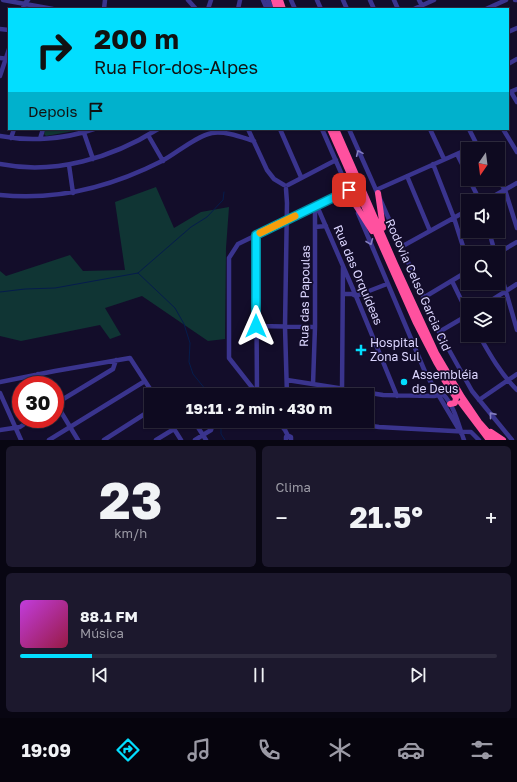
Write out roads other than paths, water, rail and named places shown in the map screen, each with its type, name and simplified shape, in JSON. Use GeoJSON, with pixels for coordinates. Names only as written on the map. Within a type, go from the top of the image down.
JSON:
{"type":"FeatureCollection","features":[{"type":"Feature","properties":{"kind":"highway","name":"Rodovia Celso Garcia Cid"},"geometry":{"type":"LineString","coordinates":[[330,130],[416,323],[436,362],[468,414],[489,440]]}},
{"type":"Feature","properties":{"kind":"highway","name":"Rodovia Celso Garcia Cid"},"geometry":{"type":"LineString","coordinates":[[336,130],[436,353],[462,397],[484,427],[496,440]]}},
{"type":"Feature","properties":{"kind":"highway"},"geometry":{"type":"LineString","coordinates":[[377,192],[381,222],[395,264]]}},
{"type":"Feature","properties":{"kind":"highway"},"geometry":{"type":"LineString","coordinates":[[355,204],[388,260]]}},
{"type":"Feature","properties":{"kind":"highway"},"geometry":{"type":"LineString","coordinates":[[436,362],[442,376],[456,398],[455,403],[450,404]]}},
{"type":"Feature","properties":{"kind":"highway"},"geometry":{"type":"LineString","coordinates":[[484,427],[503,440]]}},
{"type":"Feature","properties":{"kind":"street"},"geometry":{"type":"LineString","coordinates":[[3,0],[26,2],[49,8]]}},
{"type":"Feature","properties":{"kind":"street"},"geometry":{"type":"LineString","coordinates":[[188,0],[195,8]]}},
{"type":"Feature","properties":{"kind":"street"},"geometry":{"type":"LineString","coordinates":[[419,0],[422,6]]}},
{"type":"Feature","properties":{"kind":"street"},"geometry":{"type":"LineString","coordinates":[[417,8],[434,0]]}},
{"type":"Feature","properties":{"kind":"street"},"geometry":{"type":"LineString","coordinates":[[488,8],[506,0]]}},
{"type":"Feature","properties":{"kind":"street"},"geometry":{"type":"LineString","coordinates":[[0,76],[5,59]]}},
{"type":"Feature","properties":{"kind":"street"},"geometry":{"type":"LineString","coordinates":[[517,89],[509,92],[517,102]]}},
{"type":"Feature","properties":{"kind":"street"},"geometry":{"type":"LineString","coordinates":[[11,138],[14,130]]}},
{"type":"Feature","properties":{"kind":"street"},"geometry":{"type":"LineString","coordinates":[[40,139],[43,130]]}},
{"type":"Feature","properties":{"kind":"street"},"geometry":{"type":"LineString","coordinates":[[0,136],[40,139],[84,133],[92,130]]}},
{"type":"Feature","properties":{"kind":"street"},"geometry":{"type":"LineString","coordinates":[[0,164],[50,168],[69,165],[93,159],[125,148],[156,130]]}},
{"type":"Feature","properties":{"kind":"street"},"geometry":{"type":"LineString","coordinates":[[248,130],[274,179],[286,186]]}},
{"type":"Feature","properties":{"kind":"street"},"geometry":{"type":"LineString","coordinates":[[280,130],[301,177]]}},
{"type":"Feature","properties":{"kind":"street"},"geometry":{"type":"LineString","coordinates":[[322,130],[426,374],[461,433]]}},
{"type":"Feature","properties":{"kind":"street"},"geometry":{"type":"LineString","coordinates":[[349,130],[439,332],[472,391],[512,440]]}},
{"type":"Feature","properties":{"kind":"street"},"geometry":{"type":"LineString","coordinates":[[430,130],[444,160]]}},
{"type":"Feature","properties":{"kind":"street"},"geometry":{"type":"LineString","coordinates":[[470,130],[476,142]]}},
{"type":"Feature","properties":{"kind":"street"},"geometry":{"type":"LineString","coordinates":[[504,130],[517,152]]}},
{"type":"Feature","properties":{"kind":"street"},"geometry":{"type":"LineString","coordinates":[[84,133],[93,159]]}},
{"type":"Feature","properties":{"kind":"street"},"geometry":{"type":"LineString","coordinates":[[0,195],[20,197],[55,196],[99,187],[141,172],[198,139],[211,134],[224,133],[254,141]]}},
{"type":"Feature","properties":{"kind":"street"},"geometry":{"type":"LineString","coordinates":[[148,135],[163,160]]}},
{"type":"Feature","properties":{"kind":"street"},"geometry":{"type":"LineString","coordinates":[[377,192],[407,176],[461,152]]}},
{"type":"Feature","properties":{"kind":"street"},"geometry":{"type":"LineString","coordinates":[[458,154],[461,161]]}},
{"type":"Feature","properties":{"kind":"street"},"geometry":{"type":"LineString","coordinates":[[286,186],[336,160]]}},
{"type":"Feature","properties":{"kind":"street"},"geometry":{"type":"LineString","coordinates":[[433,164],[454,218],[463,246]]}},
{"type":"Feature","properties":{"kind":"street"},"geometry":{"type":"LineString","coordinates":[[69,165],[74,193]]}},
{"type":"Feature","properties":{"kind":"street"},"geometry":{"type":"LineString","coordinates":[[407,176],[430,231]]}},
{"type":"Feature","properties":{"kind":"street"},"geometry":{"type":"LineString","coordinates":[[498,194],[517,183]]}},
{"type":"Feature","properties":{"kind":"street"},"geometry":{"type":"LineString","coordinates":[[286,186],[285,326],[287,388]]}},
{"type":"Feature","properties":{"kind":"street"},"geometry":{"type":"LineString","coordinates":[[502,186],[517,228]]}},
{"type":"Feature","properties":{"kind":"street"},"geometry":{"type":"LineString","coordinates":[[252,388],[228,358],[229,258],[238,244],[349,190]]}},
{"type":"Feature","properties":{"kind":"street","name":"Rua das Orquídeas"},"geometry":{"type":"LineString","coordinates":[[316,207],[344,265],[397,396]]}},
{"type":"Feature","properties":{"kind":"street","name":"Rua das Papoulas"},"geometry":{"type":"LineString","coordinates":[[313,384],[316,207]]}},
{"type":"Feature","properties":{"kind":"street"},"geometry":{"type":"LineString","coordinates":[[401,248],[461,214]]}},
{"type":"Feature","properties":{"kind":"street"},"geometry":{"type":"LineString","coordinates":[[315,228],[326,226]]}},
{"type":"Feature","properties":{"kind":"street"},"geometry":{"type":"LineString","coordinates":[[256,235],[257,388]]}},
{"type":"Feature","properties":{"kind":"street"},"geometry":{"type":"LineString","coordinates":[[505,248],[517,242]]}},
{"type":"Feature","properties":{"kind":"street"},"geometry":{"type":"LineString","coordinates":[[342,388],[344,265]]}},
{"type":"Feature","properties":{"kind":"street"},"geometry":{"type":"LineString","coordinates":[[423,298],[461,275]]}},
{"type":"Feature","properties":{"kind":"street"},"geometry":{"type":"LineString","coordinates":[[452,281],[461,300]]}},
{"type":"Feature","properties":{"kind":"street"},"geometry":{"type":"LineString","coordinates":[[343,294],[352,294],[356,296],[387,284]]}},
{"type":"Feature","properties":{"kind":"street"},"geometry":{"type":"LineString","coordinates":[[495,298],[517,284]]}},
{"type":"Feature","properties":{"kind":"street"},"geometry":{"type":"LineString","coordinates":[[505,288],[517,330]]}},
{"type":"Feature","properties":{"kind":"street"},"geometry":{"type":"LineString","coordinates":[[439,332],[461,318]]}},
{"type":"Feature","properties":{"kind":"street"},"geometry":{"type":"LineString","coordinates":[[256,326],[315,327]]}},
{"type":"Feature","properties":{"kind":"street"},"geometry":{"type":"LineString","coordinates":[[482,342],[490,357],[508,381],[517,390]]}},
{"type":"Feature","properties":{"kind":"street"},"geometry":{"type":"LineString","coordinates":[[0,382],[130,358],[150,388]]}},
{"type":"Feature","properties":{"kind":"street"},"geometry":{"type":"LineString","coordinates":[[64,398],[113,369],[116,360]]}},
{"type":"Feature","properties":{"kind":"street"},"geometry":{"type":"LineString","coordinates":[[480,400],[517,374]]}},
{"type":"Feature","properties":{"kind":"street"},"geometry":{"type":"LineString","coordinates":[[49,440],[145,380]]}},
{"type":"Feature","properties":{"kind":"street"},"geometry":{"type":"LineString","coordinates":[[287,380],[332,388]]}},
{"type":"Feature","properties":{"kind":"street"},"geometry":{"type":"LineString","coordinates":[[0,393],[3,405],[12,422]]}},
{"type":"Feature","properties":{"kind":"street"},"geometry":{"type":"LineString","coordinates":[[374,395],[438,396],[443,394],[456,416],[464,440]]}},
{"type":"Feature","properties":{"kind":"street"},"geometry":{"type":"LineString","coordinates":[[104,440],[144,414]]}},
{"type":"Feature","properties":{"kind":"street"},"geometry":{"type":"LineString","coordinates":[[64,417],[78,440]]}},
{"type":"Feature","properties":{"kind":"street"},"geometry":{"type":"LineString","coordinates":[[374,426],[461,433],[471,432],[479,440]]}},
{"type":"Feature","properties":{"kind":"street"},"geometry":{"type":"LineString","coordinates":[[0,430],[12,428]]}},
{"type":"Feature","properties":{"kind":"street"},"geometry":{"type":"LineString","coordinates":[[15,428],[21,440]]}},
{"type":"Feature","properties":{"kind":"street"},"geometry":{"type":"LineString","coordinates":[[198,428],[206,440]]}},
{"type":"Feature","properties":{"kind":"street"},"geometry":{"type":"LineString","coordinates":[[195,440],[212,428]]}},
{"type":"Feature","properties":{"kind":"street"},"geometry":{"type":"LineString","coordinates":[[156,440],[174,429],[181,440]]}},
{"type":"Feature","properties":{"kind":"street"},"geometry":{"type":"LineString","coordinates":[[285,430],[290,439]]}},
{"type":"Feature","properties":{"kind":"waterway"},"geometry":{"type":"LineString","coordinates":[[138,273],[191,227],[207,217],[223,200],[224,192]]}},
{"type":"Feature","properties":{"kind":"waterway"},"geometry":{"type":"LineString","coordinates":[[0,292],[55,288],[138,273],[175,308],[184,324],[190,343],[189,362],[193,374],[204,388]]}},
{"type":"Feature","properties":{"kind":"waterway"},"geometry":{"type":"LineString","coordinates":[[221,428],[221,434],[225,440]]}},
{"type":"Feature","properties":{"kind":"place","name":"Hospital Zona Sul"},"geometry":{"type":"Point","coordinates":[361,350]}},
{"type":"Feature","properties":{"kind":"place","name":"Assembléia de Deus"},"geometry":{"type":"Point","coordinates":[404,382]}}]}
